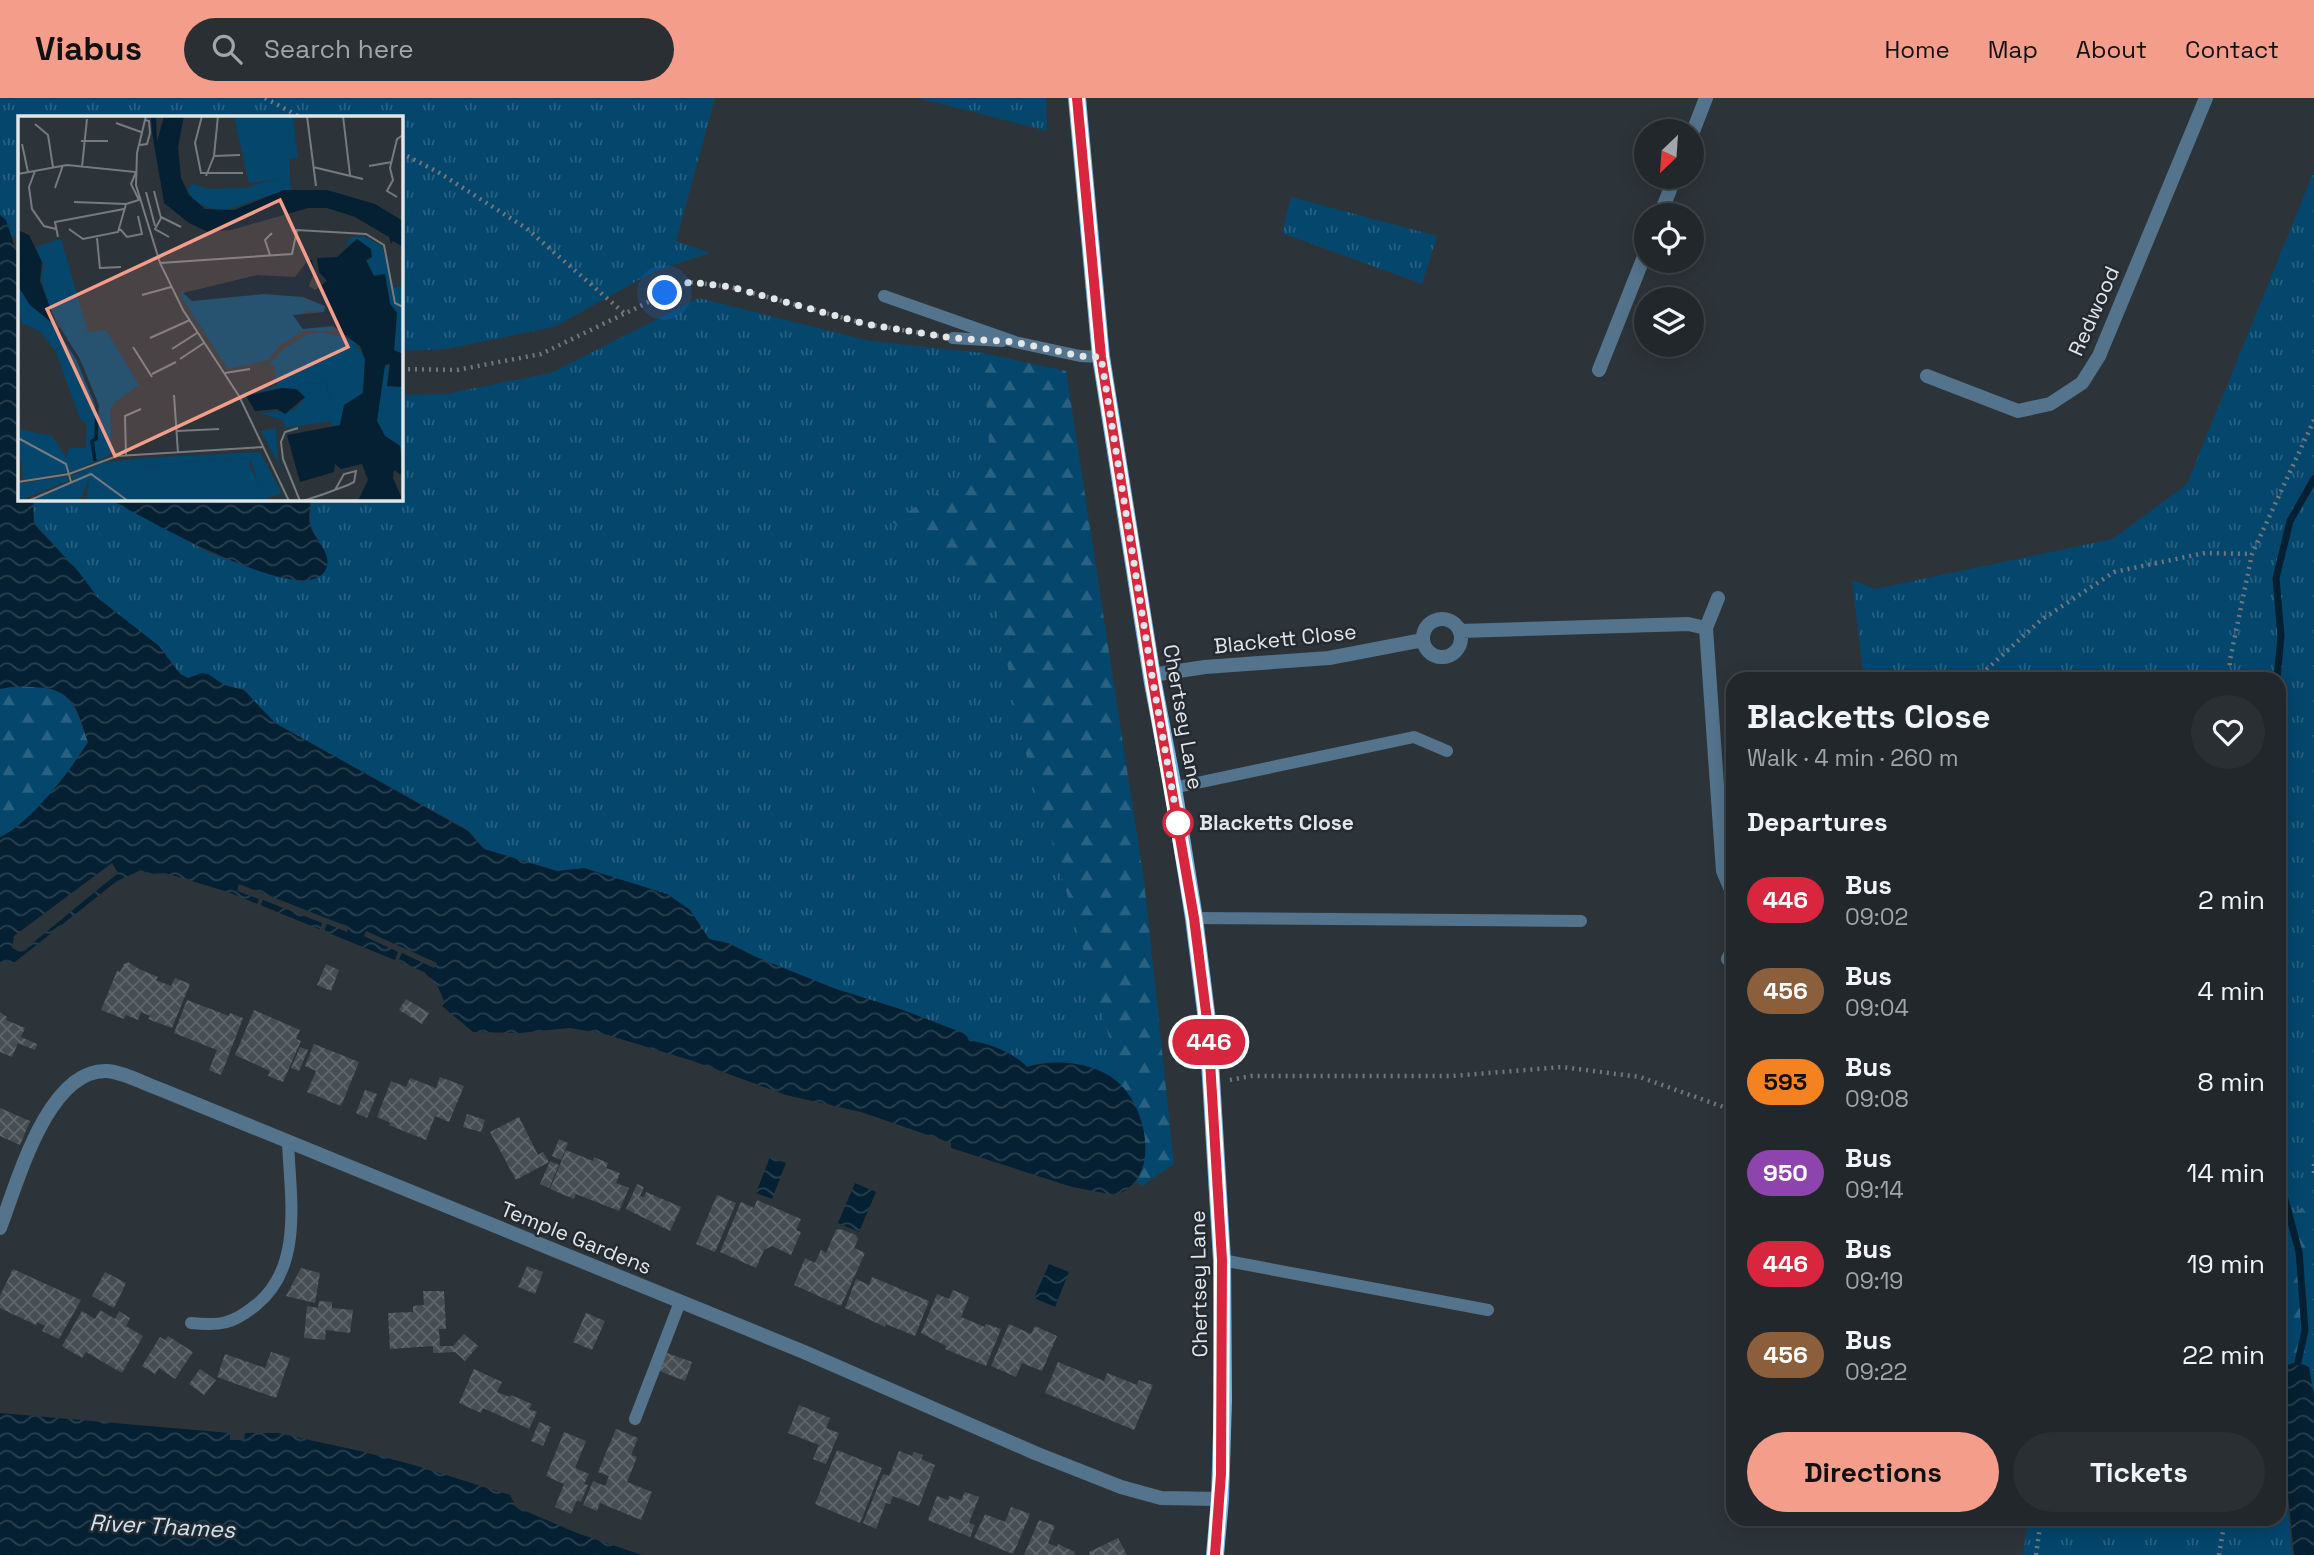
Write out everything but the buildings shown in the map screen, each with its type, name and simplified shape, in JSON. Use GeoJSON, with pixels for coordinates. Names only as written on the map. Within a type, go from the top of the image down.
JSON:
{"type":"FeatureCollection","features":[{"type":"Feature","properties":{"kind":"main road","name":"Chertsey Lane"},"geometry":{"type":"LineString","coordinates":[[1077,98],[1101,357],[1194,918],[1208,1028],[1222,1260],[1223,1399],[1220,1499],[1214,1555]]}},
{"type":"Feature","properties":{"kind":"street"},"geometry":{"type":"LineString","coordinates":[[1698,119],[1706,98]]}},
{"type":"Feature","properties":{"kind":"street","name":"Redwood"},"geometry":{"type":"LineString","coordinates":[[1927,376],[2018,411],[2049,404],[2082,383],[2099,356],[2206,98]]}},
{"type":"Feature","properties":{"kind":"street"},"geometry":{"type":"LineString","coordinates":[[1600,370],[1638,273]]}},
{"type":"Feature","properties":{"kind":"street"},"geometry":{"type":"LineString","coordinates":[[1718,598],[1706,628],[1723,871],[1726,878]]}},
{"type":"Feature","properties":{"kind":"street"},"geometry":{"type":"LineString","coordinates":[[1440,618],[1454,623],[1460,631],[1459,648],[1446,657],[1436,657],[1426,649],[1423,640],[1424,629],[1440,618]]}},
{"type":"Feature","properties":{"kind":"street"},"geometry":{"type":"LineString","coordinates":[[1460,631],[1688,624],[1706,628]]}},
{"type":"Feature","properties":{"kind":"street","name":"Blackett Close"},"geometry":{"type":"LineString","coordinates":[[1152,675],[1205,667],[1329,659],[1423,640]]}},
{"type":"Feature","properties":{"kind":"street","name":"Temple Gardens"},"geometry":{"type":"LineString","coordinates":[[0,1228],[39,1129],[52,1105],[66,1087],[92,1072],[108,1071],[162,1090],[804,1352],[1121,1488],[1161,1498],[1220,1499]]}},
{"type":"Feature","properties":{"kind":"lane"},"geometry":{"type":"LineString","coordinates":[[884,296],[1015,342],[1080,356],[1101,357]]}},
{"type":"Feature","properties":{"kind":"lane"},"geometry":{"type":"LineString","coordinates":[[953,338],[1015,342]]}},
{"type":"Feature","properties":{"kind":"lane"},"geometry":{"type":"LineString","coordinates":[[1173,788],[1414,737],[1447,751]]}},
{"type":"Feature","properties":{"kind":"lane"},"geometry":{"type":"LineString","coordinates":[[1194,918],[1581,921]]}},
{"type":"Feature","properties":{"kind":"lane"},"geometry":{"type":"LineString","coordinates":[[191,1323],[216,1325],[240,1318],[276,1285],[286,1259],[291,1234],[288,1142]]}},
{"type":"Feature","properties":{"kind":"lane"},"geometry":{"type":"LineString","coordinates":[[1222,1260],[1488,1310]]}},
{"type":"Feature","properties":{"kind":"lane"},"geometry":{"type":"LineString","coordinates":[[635,1419],[680,1302]]}},
{"type":"Feature","properties":{"kind":"path"},"geometry":{"type":"LineString","coordinates":[[265,98],[298,116]]}},
{"type":"Feature","properties":{"kind":"path"},"geometry":{"type":"LineString","coordinates":[[402,154],[438,172],[526,228],[624,313]]}},
{"type":"Feature","properties":{"kind":"path"},"geometry":{"type":"LineString","coordinates":[[402,369],[457,370],[541,354],[690,282],[731,287],[866,324],[953,338]]}},
{"type":"Feature","properties":{"kind":"path"},"geometry":{"type":"LineString","coordinates":[[2229,672],[2252,554],[2314,420]]}},
{"type":"Feature","properties":{"kind":"path"},"geometry":{"type":"LineString","coordinates":[[1984,672],[2041,620],[2114,572],[2206,553],[2252,554]]}},
{"type":"Feature","properties":{"kind":"path"},"geometry":{"type":"LineString","coordinates":[[1212,1084],[1251,1076],[1452,1076],[1562,1067],[1640,1077],[1726,1108]]}},
{"type":"Feature","properties":{"kind":"path"},"geometry":{"type":"LineString","coordinates":[[2314,1164],[2314,1176]]}},
{"type":"Feature","properties":{"kind":"path"},"geometry":{"type":"LineString","coordinates":[[2036,1555],[2040,1526]]}},
{"type":"Feature","properties":{"kind":"path"},"geometry":{"type":"LineString","coordinates":[[2219,1555],[2224,1526]]}},
{"type":"Feature","properties":{"kind":"green space"},"geometry":{"type":"Polygon","coordinates":[[[0,98],[715,98],[676,241],[710,253],[655,271],[554,327],[445,349],[402,351],[402,116],[18,116],[18,239],[11,236],[6,220],[0,215],[0,98]]]}},
{"type":"Feature","properties":{"kind":"green space"},"geometry":{"type":"Polygon","coordinates":[[[918,98],[1046,98],[1047,131],[918,98]]]}},
{"type":"Feature","properties":{"kind":"green space"},"geometry":{"type":"Polygon","coordinates":[[[2314,171],[2314,1200],[2286,1220],[2286,672],[1863,672],[1852,580],[1875,589],[2113,539],[2187,484],[2314,171]]]}},
{"type":"Feature","properties":{"kind":"green space"},"geometry":{"type":"Polygon","coordinates":[[[1291,197],[1437,236],[1422,284],[1282,233],[1291,197]]]}},
{"type":"Feature","properties":{"kind":"green space"},"geometry":{"type":"Polygon","coordinates":[[[699,298],[869,341],[983,353],[990,459],[893,522],[993,593],[1024,747],[1116,1061],[1114,1079],[1100,1071],[1040,1063],[1027,1067],[1000,1049],[969,1041],[965,1034],[900,1009],[836,989],[728,943],[709,939],[690,910],[584,868],[557,871],[484,849],[468,830],[275,723],[244,690],[224,685],[208,674],[202,673],[188,678],[180,674],[159,646],[99,599],[78,571],[34,523],[33,500],[111,500],[210,553],[304,582],[326,554],[310,525],[311,500],[402,500],[402,395],[446,394],[551,373],[699,298]]]}},
{"type":"Feature","properties":{"kind":"green space"},"geometry":{"type":"Polygon","coordinates":[[[983,353],[1066,371],[1144,881],[1174,1164],[1142,1186],[1136,1182],[1145,1156],[1143,1128],[1132,1101],[1114,1079],[1116,1061],[1024,747],[993,593],[892,522],[990,459],[983,353]]]}},
{"type":"Feature","properties":{"kind":"green space"},"geometry":{"type":"Polygon","coordinates":[[[14,686],[46,688],[64,695],[71,702],[88,742],[61,781],[37,809],[0,837],[0,689],[14,686]]]}},
{"type":"Feature","properties":{"kind":"green space"},"geometry":{"type":"Polygon","coordinates":[[[2314,1200],[2314,1403],[2309,1368],[2286,1370],[2286,1219],[2314,1200]]]}},
{"type":"Feature","properties":{"kind":"green space"},"geometry":{"type":"Polygon","coordinates":[[[2286,1486],[2292,1555],[2023,1555],[2027,1526],[2286,1526],[2286,1486]]]}},
{"type":"Feature","properties":{"kind":"water"},"geometry":{"type":"Polygon","coordinates":[[[0,215],[6,220],[18,257],[18,500],[33,500],[34,524],[78,571],[99,599],[159,646],[180,674],[188,678],[202,673],[208,674],[224,685],[244,690],[275,723],[468,831],[484,849],[557,871],[584,868],[667,894],[690,910],[709,939],[728,943],[836,989],[966,1034],[969,1041],[1000,1049],[1027,1067],[1067,1063],[1107,1074],[1127,1092],[1140,1118],[1145,1149],[1138,1177],[1129,1188],[1115,1195],[1072,1187],[951,1148],[951,1143],[861,1112],[786,1095],[693,1061],[601,1033],[569,1028],[519,1033],[473,1032],[442,1006],[445,1003],[438,987],[424,972],[228,892],[165,873],[150,874],[141,870],[117,881],[15,962],[0,962],[0,837],[37,809],[61,781],[88,742],[77,710],[66,696],[58,691],[21,686],[0,689],[0,215]]]}},
{"type":"Feature","properties":{"kind":"water"},"geometry":{"type":"Polygon","coordinates":[[[111,500],[311,500],[310,525],[327,557],[326,569],[312,579],[288,579],[257,570],[185,539],[111,500]]]}},
{"type":"Feature","properties":{"kind":"water"},"geometry":{"type":"Polygon","coordinates":[[[770,1157],[786,1163],[772,1199],[756,1193],[770,1157]]]}},
{"type":"Feature","properties":{"kind":"water"},"geometry":{"type":"Polygon","coordinates":[[[855,1183],[876,1192],[859,1232],[838,1223],[855,1183]]]}},
{"type":"Feature","properties":{"kind":"water"},"geometry":{"type":"Polygon","coordinates":[[[1049,1264],[1069,1272],[1055,1307],[1034,1298],[1049,1264]]]}},
{"type":"Feature","properties":{"kind":"water"},"geometry":{"type":"Polygon","coordinates":[[[2298,1362],[2309,1367],[2314,1396],[2314,1555],[2294,1555],[2286,1474],[2287,1365],[2298,1362]]]}},
{"type":"Feature","properties":{"kind":"water","name":"River Thames"},"geometry":{"type":"Polygon","coordinates":[[[0,1413],[230,1433],[230,1440],[244,1440],[245,1433],[278,1433],[360,1451],[510,1495],[516,1507],[577,1533],[642,1555],[0,1555],[0,1413]]]}},
{"type":"Feature","properties":{"kind":"pier"},"geometry":{"type":"Polygon","coordinates":[[[112,863],[118,873],[23,951],[12,948],[14,936],[112,863]]]}},
{"type":"Feature","properties":{"kind":"pier"},"geometry":{"type":"Polygon","coordinates":[[[239,884],[349,927],[347,932],[327,924],[323,934],[319,933],[322,923],[263,900],[259,908],[256,907],[259,899],[237,891],[239,884]]]}},
{"type":"Feature","properties":{"kind":"pier"},"geometry":{"type":"Polygon","coordinates":[[[366,931],[437,963],[434,968],[402,953],[397,963],[394,962],[398,952],[364,936],[366,931]]]}},
{"type":"Feature","properties":{"kind":"waterway"},"geometry":{"type":"LineString","coordinates":[[2278,672],[2281,636],[2276,578],[2290,521],[2314,479]]}},
{"type":"Feature","properties":{"kind":"waterway"},"geometry":{"type":"LineString","coordinates":[[2286,1203],[2299,1252],[2305,1330],[2298,1362]]}},
{"type":"Feature","properties":{"kind":"bus line","name":"446"},"geometry":{"type":"LineString","coordinates":[[1077,98],[1101,357],[1194,918],[1208,1028],[1222,1260],[1223,1399],[1220,1499],[1215,1555]]}},
{"type":"Feature","properties":{"kind":"place","name":"Blacketts Close"},"geometry":{"type":"Point","coordinates":[1178,823]}},
{"type":"Feature","properties":{"kind":"route"},"geometry":{"type":"LineString","coordinates":[[665,293],[690,282],[731,287],[866,324],[953,338],[1015,342],[1080,356],[1101,357],[1178,823]]}}]}
